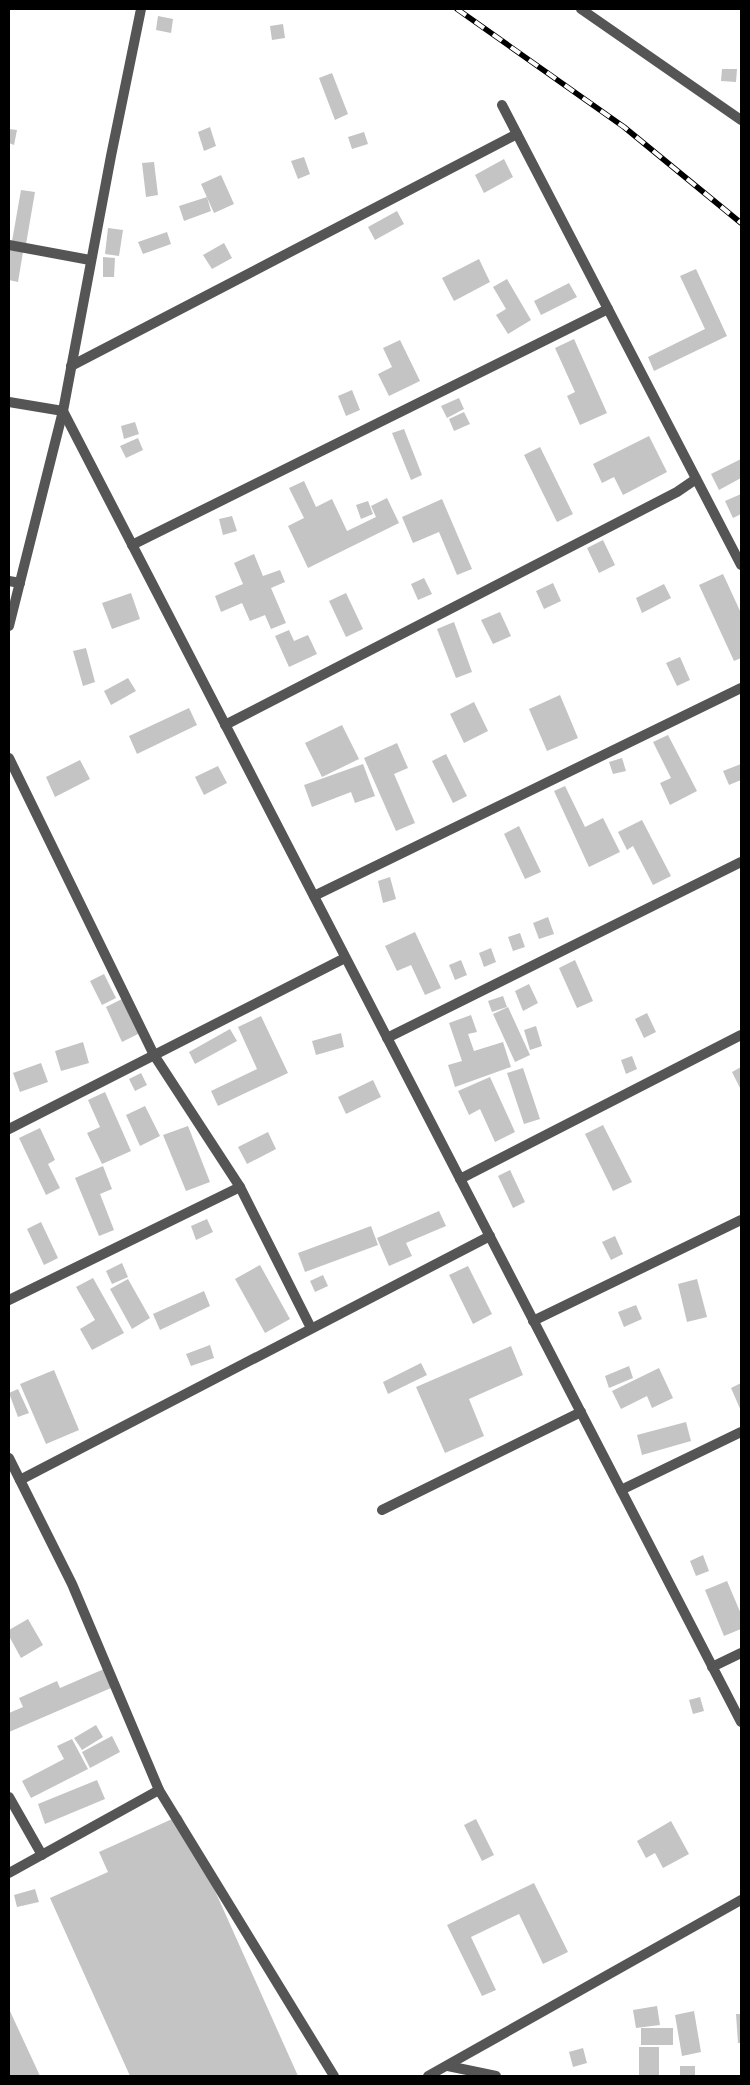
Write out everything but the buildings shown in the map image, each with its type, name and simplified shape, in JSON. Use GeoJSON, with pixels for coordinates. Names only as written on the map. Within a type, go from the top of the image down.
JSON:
{"type":"FeatureCollection","features":[{"type":"Feature","properties":{"kind":"street"},"geometry":{"type":"LineString","coordinates":[[9,626],[62,411],[90,260],[141,9]]}},
{"type":"Feature","properties":{"kind":"street"},"geometry":{"type":"LineString","coordinates":[[581,9],[741,120]]}},
{"type":"Feature","properties":{"kind":"street"},"geometry":{"type":"LineString","coordinates":[[502,105],[741,564]]}},
{"type":"Feature","properties":{"kind":"street"},"geometry":{"type":"LineString","coordinates":[[71,366],[517,134]]}},
{"type":"Feature","properties":{"kind":"street"},"geometry":{"type":"LineString","coordinates":[[9,245],[90,260]]}},
{"type":"Feature","properties":{"kind":"street"},"geometry":{"type":"LineString","coordinates":[[132,545],[608,309]]}},
{"type":"Feature","properties":{"kind":"street"},"geometry":{"type":"LineString","coordinates":[[9,402],[62,411]]}},
{"type":"Feature","properties":{"kind":"street"},"geometry":{"type":"LineString","coordinates":[[62,411],[741,1722]]}},
{"type":"Feature","properties":{"kind":"street"},"geometry":{"type":"LineString","coordinates":[[225,725],[660,501],[696,479]]}},
{"type":"Feature","properties":{"kind":"street"},"geometry":{"type":"LineString","coordinates":[[9,581],[20,583]]}},
{"type":"Feature","properties":{"kind":"street"},"geometry":{"type":"LineString","coordinates":[[314,896],[741,688]]}},
{"type":"Feature","properties":{"kind":"street"},"geometry":{"type":"LineString","coordinates":[[9,758],[154,1055],[240,1187],[311,1328]]}},
{"type":"Feature","properties":{"kind":"street"},"geometry":{"type":"LineString","coordinates":[[387,1038],[741,862]]}},
{"type":"Feature","properties":{"kind":"street"},"geometry":{"type":"LineString","coordinates":[[9,1129],[345,958]]}},
{"type":"Feature","properties":{"kind":"street"},"geometry":{"type":"LineString","coordinates":[[460,1179],[741,1035]]}},
{"type":"Feature","properties":{"kind":"street"},"geometry":{"type":"LineString","coordinates":[[9,1300],[240,1187]]}},
{"type":"Feature","properties":{"kind":"street"},"geometry":{"type":"LineString","coordinates":[[534,1321],[741,1220]]}},
{"type":"Feature","properties":{"kind":"street"},"geometry":{"type":"LineString","coordinates":[[20,1480],[490,1236]]}},
{"type":"Feature","properties":{"kind":"street"},"geometry":{"type":"LineString","coordinates":[[382,1510],[581,1412]]}},
{"type":"Feature","properties":{"kind":"street"},"geometry":{"type":"LineString","coordinates":[[621,1490],[741,1432]]}},
{"type":"Feature","properties":{"kind":"street"},"geometry":{"type":"LineString","coordinates":[[9,1458],[72,1584],[159,1790],[334,2076]]}},
{"type":"Feature","properties":{"kind":"street"},"geometry":{"type":"LineString","coordinates":[[712,1667],[741,1653]]}},
{"type":"Feature","properties":{"kind":"street"},"geometry":{"type":"LineString","coordinates":[[9,1873],[159,1790]]}},
{"type":"Feature","properties":{"kind":"street"},"geometry":{"type":"LineString","coordinates":[[9,1797],[42,1855]]}},
{"type":"Feature","properties":{"kind":"street"},"geometry":{"type":"LineString","coordinates":[[428,2076],[741,1900]]}},
{"type":"Feature","properties":{"kind":"street"},"geometry":{"type":"LineString","coordinates":[[448,2066],[496,2076]]}},
{"type":"Feature","properties":{"kind":"railway"},"geometry":{"type":"LineString","coordinates":[[457,9],[624,127],[741,223]]}}]}
